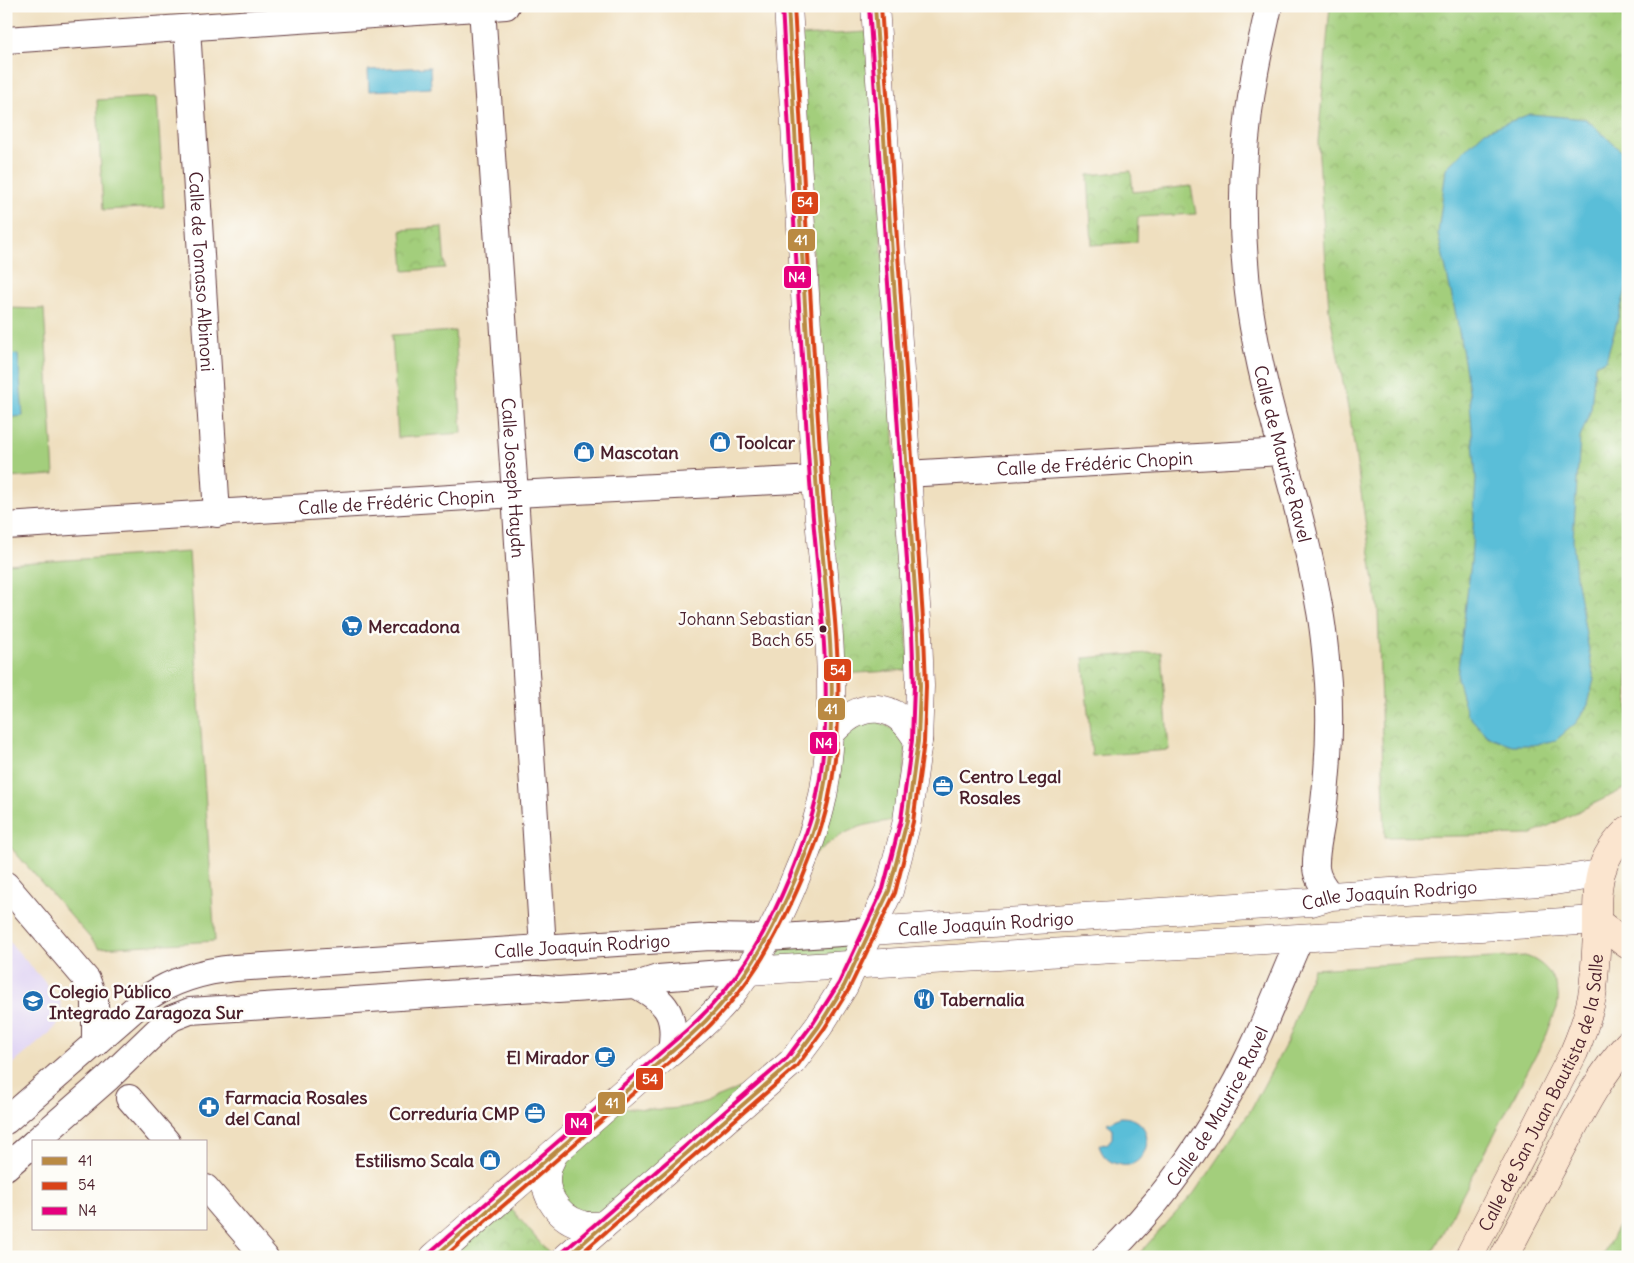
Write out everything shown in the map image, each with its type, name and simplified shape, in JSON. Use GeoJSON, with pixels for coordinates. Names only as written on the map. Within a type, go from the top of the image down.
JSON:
{"type":"FeatureCollection","features":[{"type":"Feature","properties":{"kind":"main road"},"geometry":{"type":"LineString","coordinates":[[1599,874],[1610,852],[1628,830]]}},
{"type":"Feature","properties":{"kind":"main road","name":"Calle de San Juan Bautista de la Salle"},"geometry":{"type":"LineString","coordinates":[[1469,1257],[1584,1029],[1591,1000],[1597,921],[1596,897],[1599,874]]}},
{"type":"Feature","properties":{"kind":"main road"},"geometry":{"type":"LineString","coordinates":[[1597,921],[1628,945]]}},
{"type":"Feature","properties":{"kind":"main road","name":"Calle de San Juan Bautista de la Salle"},"geometry":{"type":"LineString","coordinates":[[1504,1257],[1580,1114],[1600,1080],[1618,1054],[1628,1044]]}},
{"type":"Feature","properties":{"kind":"street"},"geometry":{"type":"LineString","coordinates":[[434,1257],[720,1007],[748,971],[768,938],[807,850],[818,817],[824,792],[831,733],[832,693],[816,479],[788,6]]}},
{"type":"Feature","properties":{"kind":"street"},"geometry":{"type":"LineString","coordinates":[[567,1257],[792,1062],[819,1026],[844,986],[855,964],[889,891],[903,839],[918,741],[920,686],[909,496],[875,6]]}},
{"type":"Feature","properties":{"kind":"street","name":"Calle de Maurice Ravel"},"geometry":{"type":"LineString","coordinates":[[1269,6],[1254,77],[1246,136],[1243,202],[1244,259],[1250,310],[1265,385],[1319,605],[1330,705],[1328,754],[1322,819],[1316,855],[1316,871],[1320,882],[1331,896]]}},
{"type":"Feature","properties":{"kind":"street"},"geometry":{"type":"LineString","coordinates":[[6,40],[494,7]]}},
{"type":"Feature","properties":{"kind":"street","name":"Calle Joseph Haydn"},"geometry":{"type":"LineString","coordinates":[[494,7],[515,494],[543,948]]}},
{"type":"Feature","properties":{"kind":"street","name":"Calle de Tomaso Albinoni"},"geometry":{"type":"LineString","coordinates":[[187,28],[217,514]]}},
{"type":"Feature","properties":{"kind":"street","name":"Calle de Frédéric Chopin"},"geometry":{"type":"LineString","coordinates":[[906,474],[1282,452]]}},
{"type":"Feature","properties":{"kind":"street","name":"Calle de Frédéric Chopin"},"geometry":{"type":"LineString","coordinates":[[6,526],[515,494],[816,479]]}},
{"type":"Feature","properties":{"kind":"street"},"geometry":{"type":"LineString","coordinates":[[831,733],[850,716],[859,712],[879,709],[891,712],[903,719],[912,728],[918,741]]}},
{"type":"Feature","properties":{"kind":"street","name":"Calle Joaquín Rodrigo"},"geometry":{"type":"LineString","coordinates":[[6,1121],[148,997],[180,979],[197,973],[235,968],[710,937],[768,938],[1311,902],[1331,896],[1554,881],[1599,874]]}},
{"type":"Feature","properties":{"kind":"street"},"geometry":{"type":"LineString","coordinates":[[6,885],[87,980],[95,1000],[95,1044]]}},
{"type":"Feature","properties":{"kind":"street","name":"Calle Joaquín Rodrigo"},"geometry":{"type":"LineString","coordinates":[[36,1140],[108,1078],[172,1018],[198,1010],[536,988],[558,990],[636,985],[658,978],[855,964],[936,961],[1597,921]]}},
{"type":"Feature","properties":{"kind":"street","name":"Calle de Maurice Ravel"},"geometry":{"type":"LineString","coordinates":[[1105,1257],[1135,1227],[1169,1186],[1220,1110],[1255,1044],[1300,938]]}},
{"type":"Feature","properties":{"kind":"street"},"geometry":{"type":"LineString","coordinates":[[636,985],[656,996],[668,1009],[673,1029],[671,1050]]}},
{"type":"Feature","properties":{"kind":"street"},"geometry":{"type":"LineString","coordinates":[[129,1098],[165,1140]]}},
{"type":"Feature","properties":{"kind":"street"},"geometry":{"type":"LineString","coordinates":[[6,1167],[32,1144]]}},
{"type":"Feature","properties":{"kind":"street"},"geometry":{"type":"LineString","coordinates":[[554,1153],[547,1168],[546,1187],[557,1209],[568,1219],[581,1225],[603,1225]]}},
{"type":"Feature","properties":{"kind":"street"},"geometry":{"type":"LineString","coordinates":[[208,1190],[265,1257]]}},
{"type":"Feature","properties":{"kind":"shaded area","name":"Colegio Público Integrado Zaragoza Sur"},"geometry":{"type":"Polygon","coordinates":[[[6,938],[59,998],[62,1010],[58,1024],[53,1030],[6,1070],[6,938]]]}},
{"type":"Feature","properties":{"kind":"green space"},"geometry":{"type":"Polygon","coordinates":[[[1330,6],[1628,6],[1628,787],[1530,835],[1385,837],[1378,609],[1351,424],[1329,310],[1318,142],[1330,6]]]}},
{"type":"Feature","properties":{"kind":"green space"},"geometry":{"type":"Polygon","coordinates":[[[868,32],[909,670],[840,674],[799,36],[868,32]]]}},
{"type":"Feature","properties":{"kind":"green space"},"geometry":{"type":"Polygon","coordinates":[[[157,97],[164,207],[103,210],[97,100],[157,97]]]}},
{"type":"Feature","properties":{"kind":"green space"},"geometry":{"type":"Polygon","coordinates":[[[1131,171],[1133,192],[1191,186],[1196,214],[1138,217],[1137,242],[1092,245],[1088,175],[1131,171]]]}},
{"type":"Feature","properties":{"kind":"green space"},"geometry":{"type":"Polygon","coordinates":[[[442,227],[445,268],[404,271],[401,230],[442,227]]]}},
{"type":"Feature","properties":{"kind":"green space"},"geometry":{"type":"Polygon","coordinates":[[[6,308],[44,309],[54,475],[6,478],[6,308]]]}},
{"type":"Feature","properties":{"kind":"green space"},"geometry":{"type":"Polygon","coordinates":[[[455,331],[462,433],[398,438],[392,335],[455,331]]]}},
{"type":"Feature","properties":{"kind":"green space"},"geometry":{"type":"Polygon","coordinates":[[[189,552],[215,941],[99,948],[6,842],[6,564],[189,552]]]}},
{"type":"Feature","properties":{"kind":"green space"},"geometry":{"type":"Polygon","coordinates":[[[1161,652],[1169,750],[1092,756],[1083,658],[1161,652]]]}},
{"type":"Feature","properties":{"kind":"green space"},"geometry":{"type":"Polygon","coordinates":[[[867,716],[907,736],[900,820],[874,823],[854,829],[835,839],[814,855],[837,745],[867,716]]]}},
{"type":"Feature","properties":{"kind":"green space"},"geometry":{"type":"Polygon","coordinates":[[[855,940],[849,953],[766,962],[773,947],[855,940]]]}},
{"type":"Feature","properties":{"kind":"green space"},"geometry":{"type":"Polygon","coordinates":[[[1525,956],[1540,963],[1551,975],[1557,991],[1557,1008],[1547,1034],[1430,1257],[1136,1257],[1194,1193],[1250,1111],[1287,1042],[1313,969],[1525,956]]]}},
{"type":"Feature","properties":{"kind":"green space"},"geometry":{"type":"Polygon","coordinates":[[[761,1077],[603,1213],[581,1213],[563,1201],[555,1165],[617,1107],[663,1109],[689,1106],[721,1096],[761,1077]]]}},
{"type":"Feature","properties":{"kind":"green space"},"geometry":{"type":"Polygon","coordinates":[[[507,1204],[552,1257],[445,1257],[507,1204]]]}},
{"type":"Feature","properties":{"kind":"green space"},"geometry":{"type":"Polygon","coordinates":[[[1628,1209],[1628,1257],[1601,1257],[1628,1209]]]}},
{"type":"Feature","properties":{"kind":"water"},"geometry":{"type":"Polygon","coordinates":[[[430,67],[431,88],[369,91],[368,70],[430,67]]]}},
{"type":"Feature","properties":{"kind":"water"},"geometry":{"type":"Polygon","coordinates":[[[1530,114],[1586,119],[1628,157],[1628,283],[1606,360],[1595,365],[1591,409],[1580,438],[1573,539],[1576,577],[1594,679],[1588,705],[1576,723],[1556,740],[1533,745],[1512,745],[1487,736],[1467,714],[1457,678],[1471,562],[1476,479],[1469,390],[1456,315],[1438,234],[1446,168],[1485,131],[1530,114]]]}},
{"type":"Feature","properties":{"kind":"water"},"geometry":{"type":"Polygon","coordinates":[[[18,354],[23,416],[6,418],[6,355],[18,354]]]}},
{"type":"Feature","properties":{"kind":"water"},"geometry":{"type":"Polygon","coordinates":[[[1121,1117],[1134,1120],[1143,1126],[1146,1136],[1146,1146],[1143,1155],[1136,1162],[1126,1165],[1114,1163],[1106,1158],[1099,1145],[1107,1144],[1112,1138],[1112,1129],[1107,1123],[1121,1117]]]}},
{"type":"Feature","properties":{"kind":"transit line","name":"N4"},"geometry":{"type":"LineString","coordinates":[[430,1252],[687,1030],[720,996],[748,959],[770,919],[794,867],[814,810],[822,761],[826,681],[806,422],[782,6]]}},
{"type":"Feature","properties":{"kind":"transit line","name":"41"},"geometry":{"type":"LineString","coordinates":[[434,1257],[692,1034],[726,999],[754,961],[776,920],[797,875],[817,818],[828,759],[832,679],[812,419],[788,6]]}},
{"type":"Feature","properties":{"kind":"transit line","name":"54"},"geometry":{"type":"LineString","coordinates":[[444,1257],[696,1039],[730,1003],[758,965],[781,924],[802,879],[823,822],[835,762],[838,722],[837,641],[818,421],[794,6]]}},
{"type":"Feature","properties":{"kind":"transit line","name":"N4"},"geometry":{"type":"LineString","coordinates":[[563,1252],[787,1058],[814,1022],[839,983],[883,889],[901,820],[912,740],[914,686],[912,634],[869,6]]}},
{"type":"Feature","properties":{"kind":"transit line","name":"41"},"geometry":{"type":"LineString","coordinates":[[567,1257],[792,1062],[819,1026],[844,986],[889,891],[907,821],[918,741],[920,686],[918,634],[875,6]]}},
{"type":"Feature","properties":{"kind":"transit line","name":"54"},"geometry":{"type":"LineString","coordinates":[[577,1257],[797,1066],[824,1029],[849,989],[895,893],[913,822],[924,742],[926,686],[924,634],[881,6]]}},
{"type":"Feature","properties":{"kind":"place","name":"Toolcar"},"geometry":{"type":"Point","coordinates":[720,442]}},
{"type":"Feature","properties":{"kind":"place","name":"Mascotan"},"geometry":{"type":"Point","coordinates":[584,452]}},
{"type":"Feature","properties":{"kind":"place","name":"Mercadona"},"geometry":{"type":"Point","coordinates":[352,626]}},
{"type":"Feature","properties":{"kind":"place","name":"Johann Sebastian Bach 65"},"geometry":{"type":"Point","coordinates":[823,629]}},
{"type":"Feature","properties":{"kind":"place","name":"Centro Legal Rosales"},"geometry":{"type":"Point","coordinates":[943,786]}},
{"type":"Feature","properties":{"kind":"place","name":"Tabernalia"},"geometry":{"type":"Point","coordinates":[924,999]}},
{"type":"Feature","properties":{"kind":"place","name":"Colegio Público Integrado Zaragoza Sur"},"geometry":{"type":"Point","coordinates":[33,1001]}},
{"type":"Feature","properties":{"kind":"place","name":"El Mirador"},"geometry":{"type":"Point","coordinates":[605,1057]}},
{"type":"Feature","properties":{"kind":"place","name":"Farmacia Rosales del Canal"},"geometry":{"type":"Point","coordinates":[209,1107]}},
{"type":"Feature","properties":{"kind":"place","name":"Correduría CMP"},"geometry":{"type":"Point","coordinates":[535,1113]}},
{"type":"Feature","properties":{"kind":"place","name":"Estilismo Scala"},"geometry":{"type":"Point","coordinates":[490,1160]}}]}
